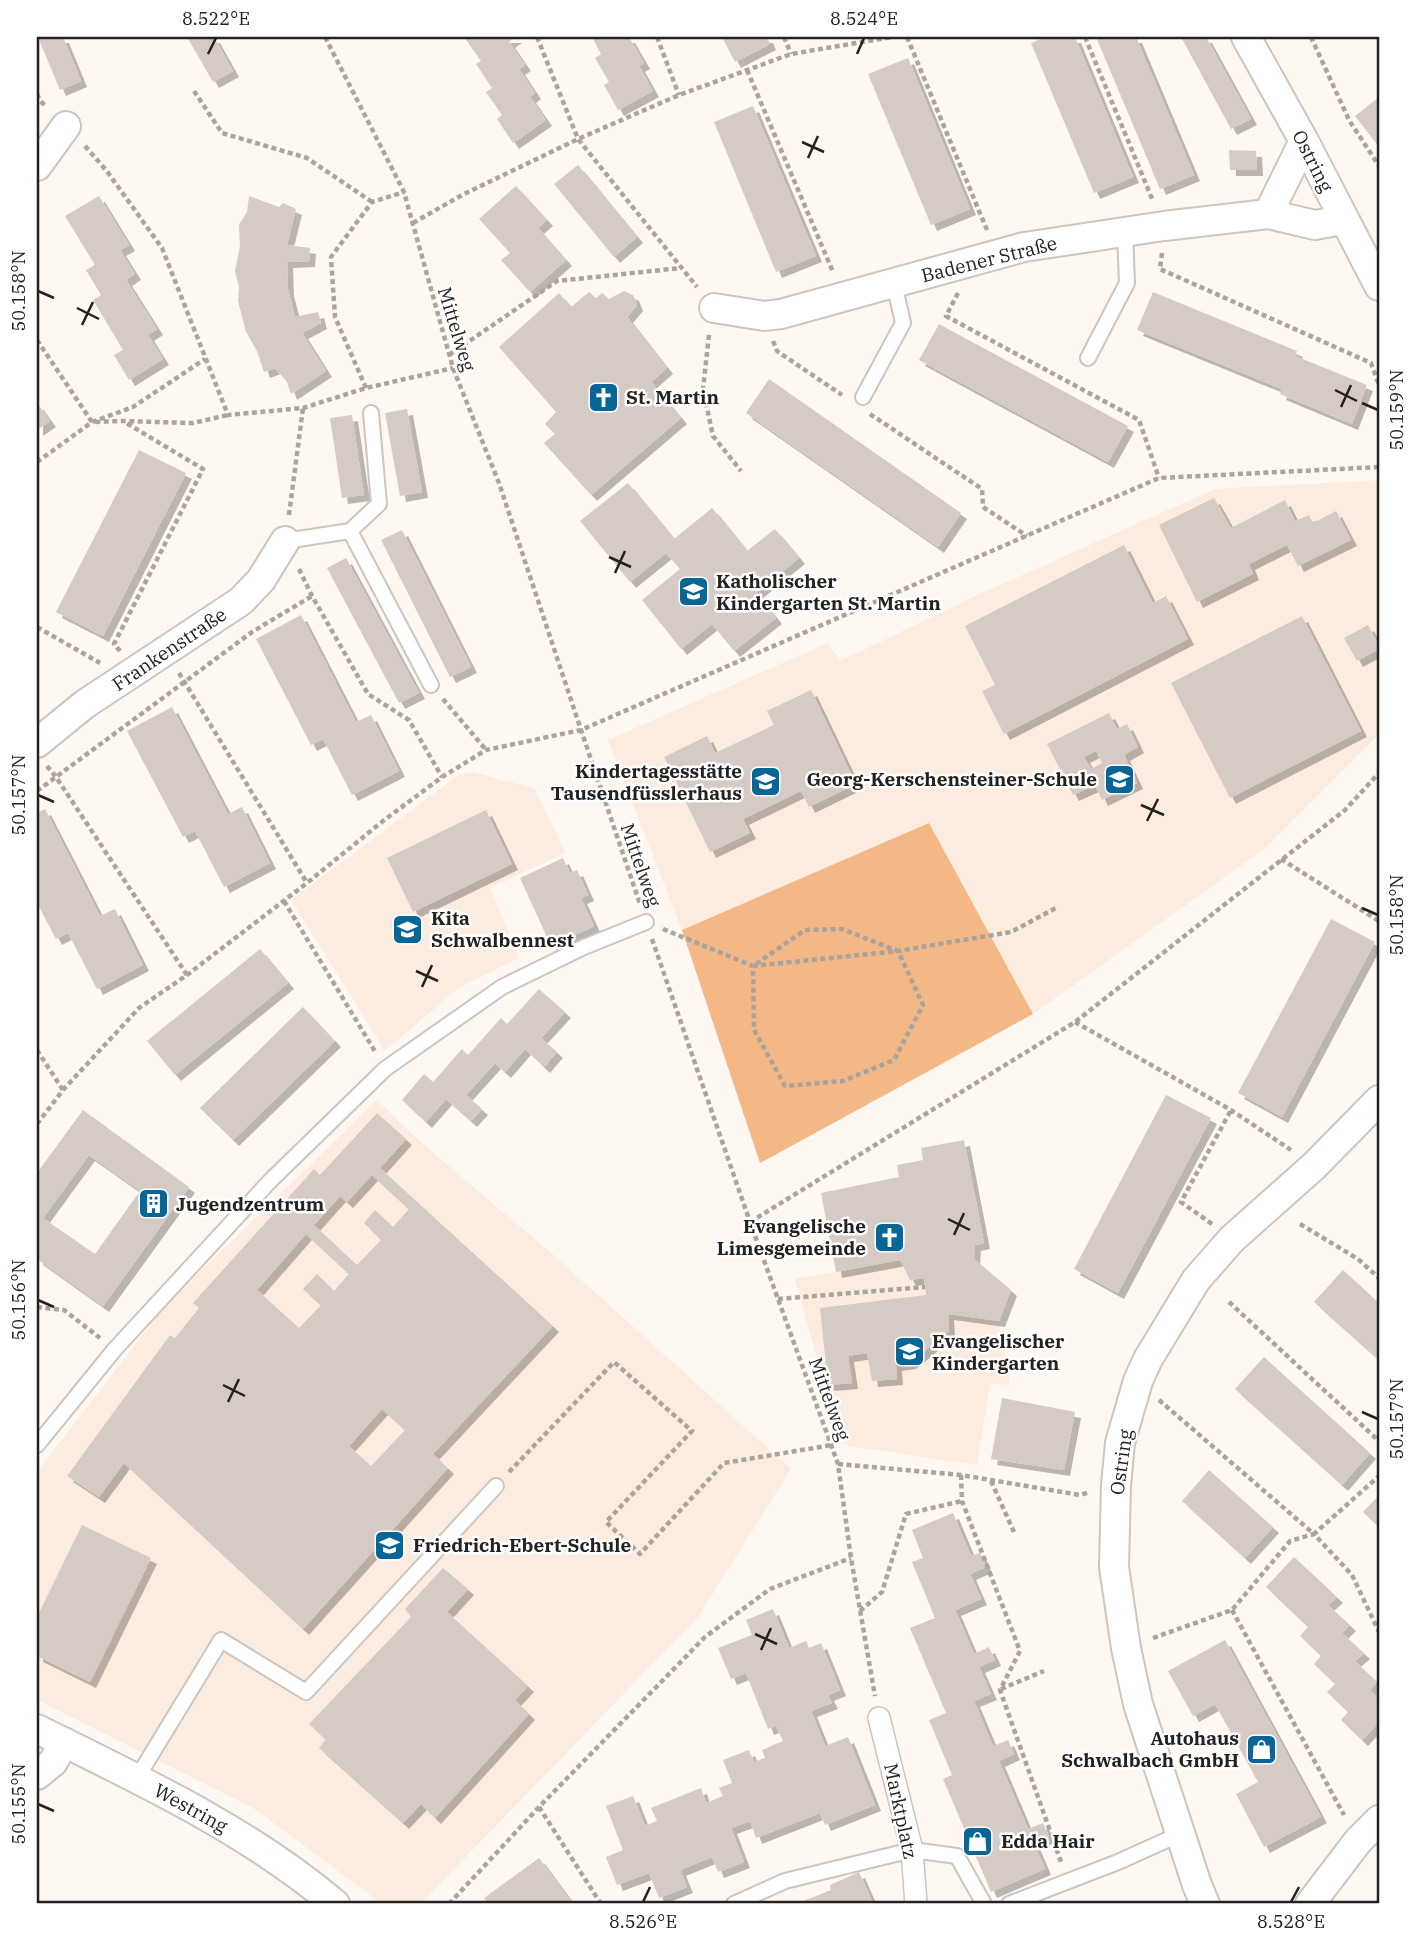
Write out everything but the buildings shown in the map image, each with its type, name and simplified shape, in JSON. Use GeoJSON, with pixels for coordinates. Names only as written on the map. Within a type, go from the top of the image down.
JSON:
{"type":"FeatureCollection","features":[{"type":"Feature","properties":{"kind":"street","name":"Ostring"},"geometry":{"type":"LineString","coordinates":[[1247,37],[1379,286]]}},
{"type":"Feature","properties":{"kind":"street"},"geometry":{"type":"LineString","coordinates":[[37,166],[66,126]]}},
{"type":"Feature","properties":{"kind":"street"},"geometry":{"type":"LineString","coordinates":[[1268,214],[1304,141]]}},
{"type":"Feature","properties":{"kind":"street","name":"Badener Straße"},"geometry":{"type":"LineString","coordinates":[[714,308],[764,316],[781,314],[1024,247],[1164,226],[1268,214],[1315,225],[1343,220]]}},
{"type":"Feature","properties":{"kind":"street","name":"Frankenstraße"},"geometry":{"type":"LineString","coordinates":[[40,752],[85,704],[241,601],[261,580],[285,541]]}},
{"type":"Feature","properties":{"kind":"street","name":"Ostring"},"geometry":{"type":"LineString","coordinates":[[1205,1904],[1138,1704],[1126,1648],[1114,1567],[1120,1443],[1138,1381],[1148,1359],[1196,1280],[1232,1239],[1314,1166],[1379,1101]]}},
{"type":"Feature","properties":{"kind":"street","name":"Marktplatz"},"geometry":{"type":"LineString","coordinates":[[879,1718],[912,1850],[916,1904]]}},
{"type":"Feature","properties":{"kind":"street","name":"Westring"},"geometry":{"type":"LineString","coordinates":[[37,1729],[137,1778],[261,1848],[317,1898]]}},
{"type":"Feature","properties":{"kind":"street"},"geometry":{"type":"LineString","coordinates":[[37,1775],[53,1762],[64,1742]]}},
{"type":"Feature","properties":{"kind":"street"},"geometry":{"type":"LineString","coordinates":[[1310,1904],[1358,1841],[1379,1820]]}},
{"type":"Feature","properties":{"kind":"lane"},"geometry":{"type":"LineString","coordinates":[[1088,358],[1127,283],[1125,232]]}},
{"type":"Feature","properties":{"kind":"lane"},"geometry":{"type":"LineString","coordinates":[[863,397],[903,323],[894,283]]}},
{"type":"Feature","properties":{"kind":"lane"},"geometry":{"type":"LineString","coordinates":[[285,541],[350,531],[379,504],[371,413]]}},
{"type":"Feature","properties":{"kind":"lane"},"geometry":{"type":"LineString","coordinates":[[350,531],[430,685]]}},
{"type":"Feature","properties":{"kind":"lane"},"geometry":{"type":"LineString","coordinates":[[37,1445],[115,1349],[270,1181],[385,1069],[502,987],[584,947],[646,922]]}},
{"type":"Feature","properties":{"kind":"lane"},"geometry":{"type":"LineString","coordinates":[[137,1778],[221,1640],[306,1692],[496,1486]]}},
{"type":"Feature","properties":{"kind":"lane"},"geometry":{"type":"LineString","coordinates":[[1009,1904],[1180,1834]]}},
{"type":"Feature","properties":{"kind":"lane"},"geometry":{"type":"LineString","coordinates":[[734,1904],[785,1881],[912,1850],[957,1856],[984,1904]]}},
{"type":"Feature","properties":{"kind":"path","name":"Mittelweg"},"geometry":{"type":"LineString","coordinates":[[325,37],[404,192],[453,368],[499,483],[646,922],[750,1222],[832,1445],[838,1464],[851,1558],[879,1718]]}},
{"type":"Feature","properties":{"kind":"path"},"geometry":{"type":"LineString","coordinates":[[537,37],[578,139],[714,308],[703,389],[713,436],[741,471]]}},
{"type":"Feature","properties":{"kind":"path"},"geometry":{"type":"LineString","coordinates":[[657,37],[679,95]]}},
{"type":"Feature","properties":{"kind":"path"},"geometry":{"type":"LineString","coordinates":[[784,37],[791,54]]}},
{"type":"Feature","properties":{"kind":"path"},"geometry":{"type":"LineString","coordinates":[[412,224],[462,195],[578,139],[679,95],[791,54],[892,37]]}},
{"type":"Feature","properties":{"kind":"path"},"geometry":{"type":"LineString","coordinates":[[907,37],[986,258],[946,316],[1139,421],[1159,478]]}},
{"type":"Feature","properties":{"kind":"path"},"geometry":{"type":"LineString","coordinates":[[1085,37],[1164,226],[1160,269],[1371,363],[1379,385]]}},
{"type":"Feature","properties":{"kind":"path"},"geometry":{"type":"LineString","coordinates":[[1313,38],[1349,120],[1379,166]]}},
{"type":"Feature","properties":{"kind":"path"},"geometry":{"type":"LineString","coordinates":[[747,70],[843,296]]}},
{"type":"Feature","properties":{"kind":"path"},"geometry":{"type":"LineString","coordinates":[[194,91],[222,133],[307,158],[372,202]]}},
{"type":"Feature","properties":{"kind":"path"},"geometry":{"type":"LineString","coordinates":[[66,126],[106,170],[162,248],[228,415]]}},
{"type":"Feature","properties":{"kind":"path"},"geometry":{"type":"LineString","coordinates":[[371,413],[366,388],[335,317],[331,257],[372,202],[404,192]]}},
{"type":"Feature","properties":{"kind":"path"},"geometry":{"type":"LineString","coordinates":[[449,355],[557,281],[682,268]]}},
{"type":"Feature","properties":{"kind":"path"},"geometry":{"type":"LineString","coordinates":[[764,316],[777,351],[846,397]]}},
{"type":"Feature","properties":{"kind":"path"},"geometry":{"type":"LineString","coordinates":[[37,340],[92,422]]}},
{"type":"Feature","properties":{"kind":"path"},"geometry":{"type":"LineString","coordinates":[[37,462],[92,422],[133,407],[205,359]]}},
{"type":"Feature","properties":{"kind":"path"},"geometry":{"type":"LineString","coordinates":[[92,422],[193,423],[228,415],[303,408],[366,388],[453,368]]}},
{"type":"Feature","properties":{"kind":"path"},"geometry":{"type":"LineString","coordinates":[[285,541],[303,408]]}},
{"type":"Feature","properties":{"kind":"path"},"geometry":{"type":"LineString","coordinates":[[869,413],[982,489],[983,506],[1027,536]]}},
{"type":"Feature","properties":{"kind":"path"},"geometry":{"type":"LineString","coordinates":[[123,421],[203,469],[114,644],[131,674]]}},
{"type":"Feature","properties":{"kind":"path"},"geometry":{"type":"LineString","coordinates":[[37,1124],[63,1090],[139,1009],[284,901],[383,821],[442,777],[486,750],[581,730],[1159,478],[1379,467]]}},
{"type":"Feature","properties":{"kind":"path"},"geometry":{"type":"LineString","coordinates":[[37,791],[252,632],[312,596],[368,694],[409,720],[442,777]]}},
{"type":"Feature","properties":{"kind":"path"},"geometry":{"type":"LineString","coordinates":[[37,627],[131,674]]}},
{"type":"Feature","properties":{"kind":"path"},"geometry":{"type":"LineString","coordinates":[[165,652],[307,883]]}},
{"type":"Feature","properties":{"kind":"path"},"geometry":{"type":"LineString","coordinates":[[430,685],[486,750]]}},
{"type":"Feature","properties":{"kind":"path"},"geometry":{"type":"LineString","coordinates":[[40,752],[187,975]]}},
{"type":"Feature","properties":{"kind":"path"},"geometry":{"type":"LineString","coordinates":[[750,1222],[1075,1022],[1345,810],[1379,773]]}},
{"type":"Feature","properties":{"kind":"path"},"geometry":{"type":"LineString","coordinates":[[1281,859],[1379,921]]}},
{"type":"Feature","properties":{"kind":"path"},"geometry":{"type":"LineString","coordinates":[[284,901],[385,1069]]}},
{"type":"Feature","properties":{"kind":"path"},"geometry":{"type":"LineString","coordinates":[[646,922],[753,966],[898,951],[1011,932],[1056,908]]}},
{"type":"Feature","properties":{"kind":"path"},"geometry":{"type":"LineString","coordinates":[[842,929],[898,951],[923,1005],[894,1059],[843,1082],[785,1086],[754,1030],[753,966],[805,930],[842,929]]}},
{"type":"Feature","properties":{"kind":"path"},"geometry":{"type":"LineString","coordinates":[[1075,1022],[1231,1110],[1314,1166]]}},
{"type":"Feature","properties":{"kind":"path"},"geometry":{"type":"LineString","coordinates":[[37,1050],[63,1090]]}},
{"type":"Feature","properties":{"kind":"path"},"geometry":{"type":"LineString","coordinates":[[1231,1110],[1181,1202],[1232,1239]]}},
{"type":"Feature","properties":{"kind":"path"},"geometry":{"type":"LineString","coordinates":[[1300,1224],[1358,1259],[1379,1278]]}},
{"type":"Feature","properties":{"kind":"path"},"geometry":{"type":"LineString","coordinates":[[778,1299],[925,1286]]}},
{"type":"Feature","properties":{"kind":"path"},"geometry":{"type":"LineString","coordinates":[[1228,1303],[1379,1441]]}},
{"type":"Feature","properties":{"kind":"path"},"geometry":{"type":"LineString","coordinates":[[37,1307],[64,1310],[115,1349]]}},
{"type":"Feature","properties":{"kind":"path"},"geometry":{"type":"LineString","coordinates":[[496,1486],[614,1362],[692,1431],[606,1522],[640,1554],[724,1463],[832,1445]]}},
{"type":"Feature","properties":{"kind":"path"},"geometry":{"type":"LineString","coordinates":[[1138,1381],[1314,1535],[1352,1575],[1379,1632]]}},
{"type":"Feature","properties":{"kind":"path"},"geometry":{"type":"LineString","coordinates":[[838,1464],[961,1475],[1080,1495],[1116,1485]]}},
{"type":"Feature","properties":{"kind":"path"},"geometry":{"type":"LineString","coordinates":[[961,1475],[962,1501],[1020,1651],[1000,1690],[1062,1866]]}},
{"type":"Feature","properties":{"kind":"path"},"geometry":{"type":"LineString","coordinates":[[1126,1648],[1232,1610],[1290,1541],[1314,1535],[1379,1476]]}},
{"type":"Feature","properties":{"kind":"path"},"geometry":{"type":"LineString","coordinates":[[991,1480],[1014,1532]]}},
{"type":"Feature","properties":{"kind":"path"},"geometry":{"type":"LineString","coordinates":[[860,1611],[882,1592],[906,1514],[962,1501]]}},
{"type":"Feature","properties":{"kind":"path"},"geometry":{"type":"LineString","coordinates":[[452,1903],[539,1807],[705,1637],[770,1589],[851,1558]]}},
{"type":"Feature","properties":{"kind":"path"},"geometry":{"type":"LineString","coordinates":[[1232,1610],[1358,1841]]}},
{"type":"Feature","properties":{"kind":"path"},"geometry":{"type":"LineString","coordinates":[[1000,1690],[1044,1671]]}},
{"type":"Feature","properties":{"kind":"path"},"geometry":{"type":"LineString","coordinates":[[539,1807],[601,1904]]}},
{"type":"Feature","properties":{"kind":"shaded area","name":"Georg-Kerschensteiner-Schule"},"geometry":{"type":"Polygon","coordinates":[[[1379,480],[1379,734],[1264,849],[1033,1014],[929,823],[682,930],[608,740],[828,643],[841,661],[969,599],[1215,489],[1379,480]]]}},
{"type":"Feature","properties":{"kind":"shaded area","name":"Kita Schwalbennest"},"geometry":{"type":"Polygon","coordinates":[[[473,772],[535,789],[565,853],[490,888],[519,958],[458,988],[385,1051],[291,900],[460,774],[473,772]]]}},
{"type":"Feature","properties":{"kind":"shaded area"},"geometry":{"type":"Polygon","coordinates":[[[929,823],[1033,1014],[760,1163],[682,930],[929,823]]]}},
{"type":"Feature","properties":{"kind":"shaded area","name":"Friedrich-Ebert-Schule"},"geometry":{"type":"Polygon","coordinates":[[[377,1100],[425,1146],[559,1260],[791,1469],[698,1617],[420,1904],[382,1904],[255,1809],[37,1700],[37,1472],[164,1307],[377,1100]]]}},
{"type":"Feature","properties":{"kind":"shaded area","name":"Evangelischer Kindergarten"},"geometry":{"type":"Polygon","coordinates":[[[975,1245],[975,1259],[1011,1290],[999,1321],[1010,1385],[990,1383],[977,1465],[849,1446],[838,1435],[795,1279],[975,1245]]]}},
{"type":"Feature","properties":{"kind":"place","name":"St. Martin"},"geometry":{"type":"Point","coordinates":[603,397]}},
{"type":"Feature","properties":{"kind":"place","name":"Katholischer Kindergarten St. Martin"},"geometry":{"type":"Point","coordinates":[693,592]}},
{"type":"Feature","properties":{"kind":"place","name":"Georg-Kerschensteiner-Schule"},"geometry":{"type":"Point","coordinates":[1120,779]}},
{"type":"Feature","properties":{"kind":"place","name":"Kindertagesstätte Tausendfüsslerhaus"},"geometry":{"type":"Point","coordinates":[765,782]}},
{"type":"Feature","properties":{"kind":"place","name":"Kita Schwalbennest"},"geometry":{"type":"Point","coordinates":[408,929]}},
{"type":"Feature","properties":{"kind":"place","name":"Jugendzentrum"},"geometry":{"type":"Point","coordinates":[153,1204]}},
{"type":"Feature","properties":{"kind":"place","name":"Evangelische Limesgemeinde"},"geometry":{"type":"Point","coordinates":[889,1237]}},
{"type":"Feature","properties":{"kind":"place","name":"Evangelischer Kindergarten"},"geometry":{"type":"Point","coordinates":[909,1352]}},
{"type":"Feature","properties":{"kind":"place","name":"Friedrich-Ebert-Schule"},"geometry":{"type":"Point","coordinates":[390,1545]}},
{"type":"Feature","properties":{"kind":"place","name":"Autohaus Schwalbach GmbH"},"geometry":{"type":"Point","coordinates":[1262,1749]}},
{"type":"Feature","properties":{"kind":"place","name":"Edda Hair"},"geometry":{"type":"Point","coordinates":[978,1841]}}]}
